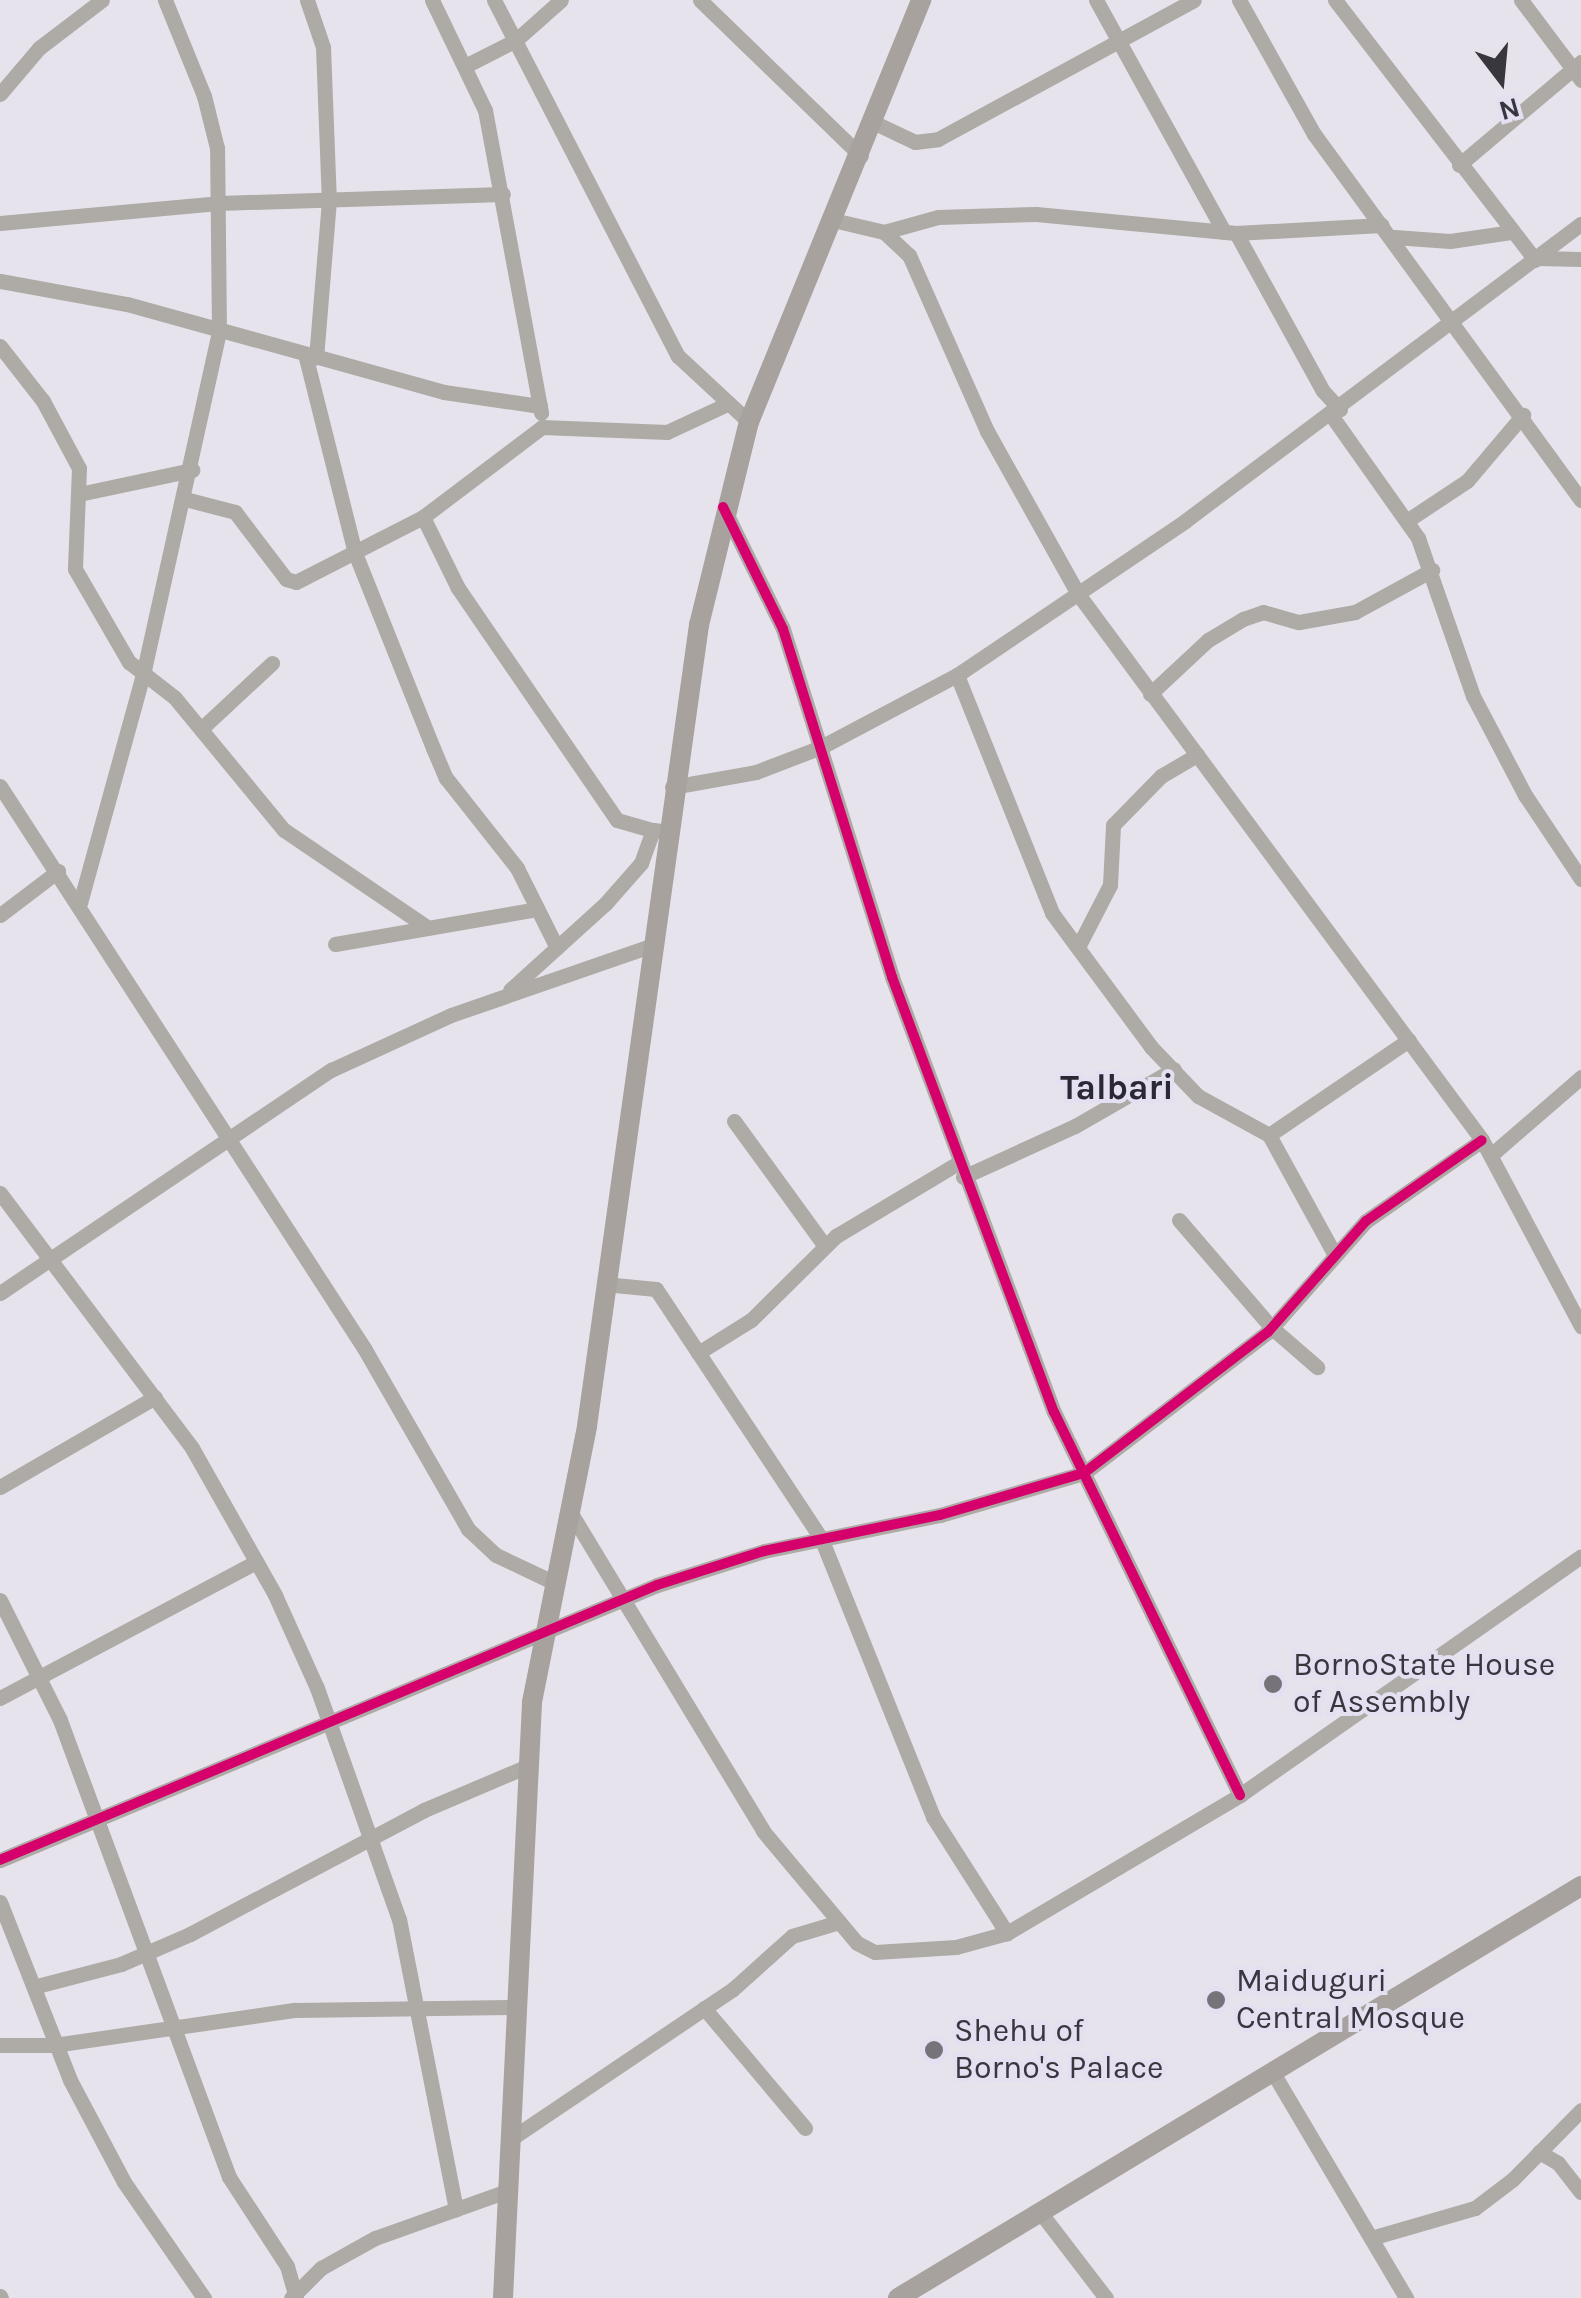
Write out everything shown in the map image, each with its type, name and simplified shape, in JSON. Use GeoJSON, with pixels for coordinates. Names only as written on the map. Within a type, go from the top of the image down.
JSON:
{"type":"FeatureCollection","features":[{"type":"Feature","properties":{"kind":"main road"},"geometry":{"type":"LineString","coordinates":[[503,2298],[515,2136],[530,1766],[543,1636],[572,1515],[653,945],[659,831],[672,787],[722,508],[749,422],[861,156],[918,2]]}},
{"type":"Feature","properties":{"kind":"main road"},"geometry":{"type":"LineString","coordinates":[[898,2298],[1581,1886]]}},
{"type":"Feature","properties":{"kind":"street"},"geometry":{"type":"LineString","coordinates":[[0,94],[39,48],[102,0]]}},
{"type":"Feature","properties":{"kind":"street"},"geometry":{"type":"LineString","coordinates":[[80,903],[144,670],[192,470],[219,332],[217,148],[204,96],[166,0]]}},
{"type":"Feature","properties":{"kind":"street"},"geometry":{"type":"LineString","coordinates":[[307,0],[322,47],[329,200],[310,356],[355,553],[446,778],[517,868],[557,948]]}},
{"type":"Feature","properties":{"kind":"street"},"geometry":{"type":"LineString","coordinates":[[432,0],[467,65],[485,110],[542,427]]}},
{"type":"Feature","properties":{"kind":"street"},"geometry":{"type":"LineString","coordinates":[[494,0],[678,356],[725,405],[749,422]]}},
{"type":"Feature","properties":{"kind":"street"},"geometry":{"type":"LineString","coordinates":[[467,65],[516,40],[561,0]]}},
{"type":"Feature","properties":{"kind":"street"},"geometry":{"type":"LineString","coordinates":[[700,0],[861,156]]}},
{"type":"Feature","properties":{"kind":"street"},"geometry":{"type":"LineString","coordinates":[[1096,0],[1123,39],[1323,391],[1408,520],[1432,570],[1473,696],[1525,795],[1581,880]]}},
{"type":"Feature","properties":{"kind":"street"},"geometry":{"type":"LineString","coordinates":[[874,123],[916,142],[938,139],[1194,0]]}},
{"type":"Feature","properties":{"kind":"street"},"geometry":{"type":"LineString","coordinates":[[1239,0],[1314,134],[1523,415],[1581,500]]}},
{"type":"Feature","properties":{"kind":"street"},"geometry":{"type":"LineString","coordinates":[[1335,0],[1459,165],[1536,259],[1581,259]]}},
{"type":"Feature","properties":{"kind":"street"},"geometry":{"type":"LineString","coordinates":[[1459,165],[1578,71],[1520,0]]}},
{"type":"Feature","properties":{"kind":"street"},"geometry":{"type":"LineString","coordinates":[[0,223],[218,204],[503,194]]}},
{"type":"Feature","properties":{"kind":"street"},"geometry":{"type":"LineString","coordinates":[[832,220],[884,232],[938,217],[1036,214],[1230,232],[1388,231],[1450,241],[1512,232]]}},
{"type":"Feature","properties":{"kind":"street"},"geometry":{"type":"LineString","coordinates":[[672,787],[756,772],[821,747],[956,674],[1078,594],[1336,412],[1581,224]]}},
{"type":"Feature","properties":{"kind":"street"},"geometry":{"type":"LineString","coordinates":[[884,232],[922,281],[987,431],[1078,594],[1486,1148],[1581,1326]]}},
{"type":"Feature","properties":{"kind":"street"},"geometry":{"type":"LineString","coordinates":[[0,282],[127,304],[478,400],[540,406]]}},
{"type":"Feature","properties":{"kind":"street"},"geometry":{"type":"LineString","coordinates":[[0,346],[64,434],[79,468],[75,569],[110,636],[201,729],[284,830],[428,928]]}},
{"type":"Feature","properties":{"kind":"street"},"geometry":{"type":"LineString","coordinates":[[185,499],[236,512],[286,579],[296,582],[423,517],[542,427],[667,432],[725,405]]}},
{"type":"Feature","properties":{"kind":"street"},"geometry":{"type":"LineString","coordinates":[[1408,520],[1466,481],[1523,415]]}},
{"type":"Feature","properties":{"kind":"street"},"geometry":{"type":"LineString","coordinates":[[79,494],[192,470]]}},
{"type":"Feature","properties":{"kind":"street"},"geometry":{"type":"LineString","coordinates":[[722,508],[758,569],[961,1170],[1084,1473],[1240,1795]]}},
{"type":"Feature","properties":{"kind":"street"},"geometry":{"type":"LineString","coordinates":[[423,517],[458,588],[616,820],[659,831],[642,863],[502,997]]}},
{"type":"Feature","properties":{"kind":"street"},"geometry":{"type":"LineString","coordinates":[[1150,694],[1208,640],[1243,619],[1263,612],[1299,622],[1355,612],[1432,570]]}},
{"type":"Feature","properties":{"kind":"street"},"geometry":{"type":"LineString","coordinates":[[201,729],[272,663]]}},
{"type":"Feature","properties":{"kind":"street"},"geometry":{"type":"LineString","coordinates":[[956,674],[1028,862],[1052,913],[1198,1096],[1269,1135],[1334,1253]]}},
{"type":"Feature","properties":{"kind":"street"},"geometry":{"type":"LineString","coordinates":[[1078,947],[1110,884],[1113,825],[1161,776],[1197,755]]}},
{"type":"Feature","properties":{"kind":"street"},"geometry":{"type":"LineString","coordinates":[[0,786],[230,1136],[468,1529],[496,1555],[555,1583]]}},
{"type":"Feature","properties":{"kind":"street"},"geometry":{"type":"LineString","coordinates":[[0,914],[58,872]]}},
{"type":"Feature","properties":{"kind":"street"},"geometry":{"type":"LineString","coordinates":[[336,944],[536,909]]}},
{"type":"Feature","properties":{"kind":"street"},"geometry":{"type":"LineString","coordinates":[[0,1293],[331,1070],[502,997],[653,945]]}},
{"type":"Feature","properties":{"kind":"street"},"geometry":{"type":"LineString","coordinates":[[1269,1135],[1409,1040]]}},
{"type":"Feature","properties":{"kind":"street"},"geometry":{"type":"LineString","coordinates":[[698,1353],[751,1320],[824,1245],[961,1170],[1075,1126],[1174,1068]]}},
{"type":"Feature","properties":{"kind":"street"},"geometry":{"type":"LineString","coordinates":[[0,1860],[328,1721],[543,1636],[620,1599],[822,1538],[940,1514],[1084,1473],[1272,1328],[1366,1221],[1486,1148],[1581,1077]]}},
{"type":"Feature","properties":{"kind":"street"},"geometry":{"type":"LineString","coordinates":[[734,1122],[824,1245]]}},
{"type":"Feature","properties":{"kind":"street"},"geometry":{"type":"LineString","coordinates":[[0,1193],[48,1263],[155,1397],[211,1478],[256,1562],[328,1721],[399,1919],[456,2209]]}},
{"type":"Feature","properties":{"kind":"street"},"geometry":{"type":"LineString","coordinates":[[1179,1220],[1272,1328],[1317,1368]]}},
{"type":"Feature","properties":{"kind":"street"},"geometry":{"type":"LineString","coordinates":[[604,1284],[656,1290],[822,1538],[933,1817],[1007,1933]]}},
{"type":"Feature","properties":{"kind":"street"},"geometry":{"type":"LineString","coordinates":[[0,1487],[155,1397]]}},
{"type":"Feature","properties":{"kind":"street"},"geometry":{"type":"LineString","coordinates":[[572,1515],[763,1831],[838,1922],[875,1952],[956,1947],[1007,1933],[1240,1795],[1581,1556]]}},
{"type":"Feature","properties":{"kind":"street"},"geometry":{"type":"LineString","coordinates":[[0,1698],[256,1562]]}},
{"type":"Feature","properties":{"kind":"street"},"geometry":{"type":"LineString","coordinates":[[0,1600],[41,1676],[230,2177],[287,2266],[294,2297]]}},
{"type":"Feature","properties":{"kind":"street"},"geometry":{"type":"LineString","coordinates":[[36,1986],[146,1952],[275,1893],[370,1840],[530,1766]]}},
{"type":"Feature","properties":{"kind":"street"},"geometry":{"type":"LineString","coordinates":[[0,1902],[36,1986],[54,2045],[124,2182],[204,2298]]}},
{"type":"Feature","properties":{"kind":"street"},"geometry":{"type":"LineString","coordinates":[[515,2136],[704,2008],[792,1936],[838,1922]]}},
{"type":"Feature","properties":{"kind":"street"},"geometry":{"type":"LineString","coordinates":[[0,2045],[54,2045],[295,2010],[519,2007]]}},
{"type":"Feature","properties":{"kind":"street"},"geometry":{"type":"LineString","coordinates":[[704,2008],[805,2128]]}},
{"type":"Feature","properties":{"kind":"street"},"geometry":{"type":"LineString","coordinates":[[1272,2071],[1406,2298]]}},
{"type":"Feature","properties":{"kind":"street"},"geometry":{"type":"LineString","coordinates":[[1372,2238],[1475,2208],[1540,2152],[1581,2110]]}},
{"type":"Feature","properties":{"kind":"street"},"geometry":{"type":"LineString","coordinates":[[1540,2152],[1581,2192]]}},
{"type":"Feature","properties":{"kind":"street"},"geometry":{"type":"LineString","coordinates":[[294,2297],[321,2268],[375,2238],[510,2190]]}},
{"type":"Feature","properties":{"kind":"street"},"geometry":{"type":"LineString","coordinates":[[1040,2212],[1106,2298]]}},
{"type":"Feature","properties":{"kind":"cycle path"},"geometry":{"type":"LineString","coordinates":[[723,507],[783,629],[892,977],[1054,1412],[1240,1795]]}},
{"type":"Feature","properties":{"kind":"cycle path"},"geometry":{"type":"LineString","coordinates":[[0,1860],[657,1585],[764,1551],[940,1515],[1084,1473],[1268,1332],[1366,1221],[1482,1140]]}},
{"type":"Feature","properties":{"kind":"place","name":"BornoState House of Assembly"},"geometry":{"type":"Point","coordinates":[1273,1684]}},
{"type":"Feature","properties":{"kind":"place","name":"Maiduguri Central Mosque"},"geometry":{"type":"Point","coordinates":[1216,2000]}},
{"type":"Feature","properties":{"kind":"place","name":"Shehu of Borno's Palace"},"geometry":{"type":"Point","coordinates":[934,2050]}},
{"type":"Feature","properties":{"kind":"district","name":"Talbari"},"geometry":{"type":"Point","coordinates":[1117,1088]}}]}
